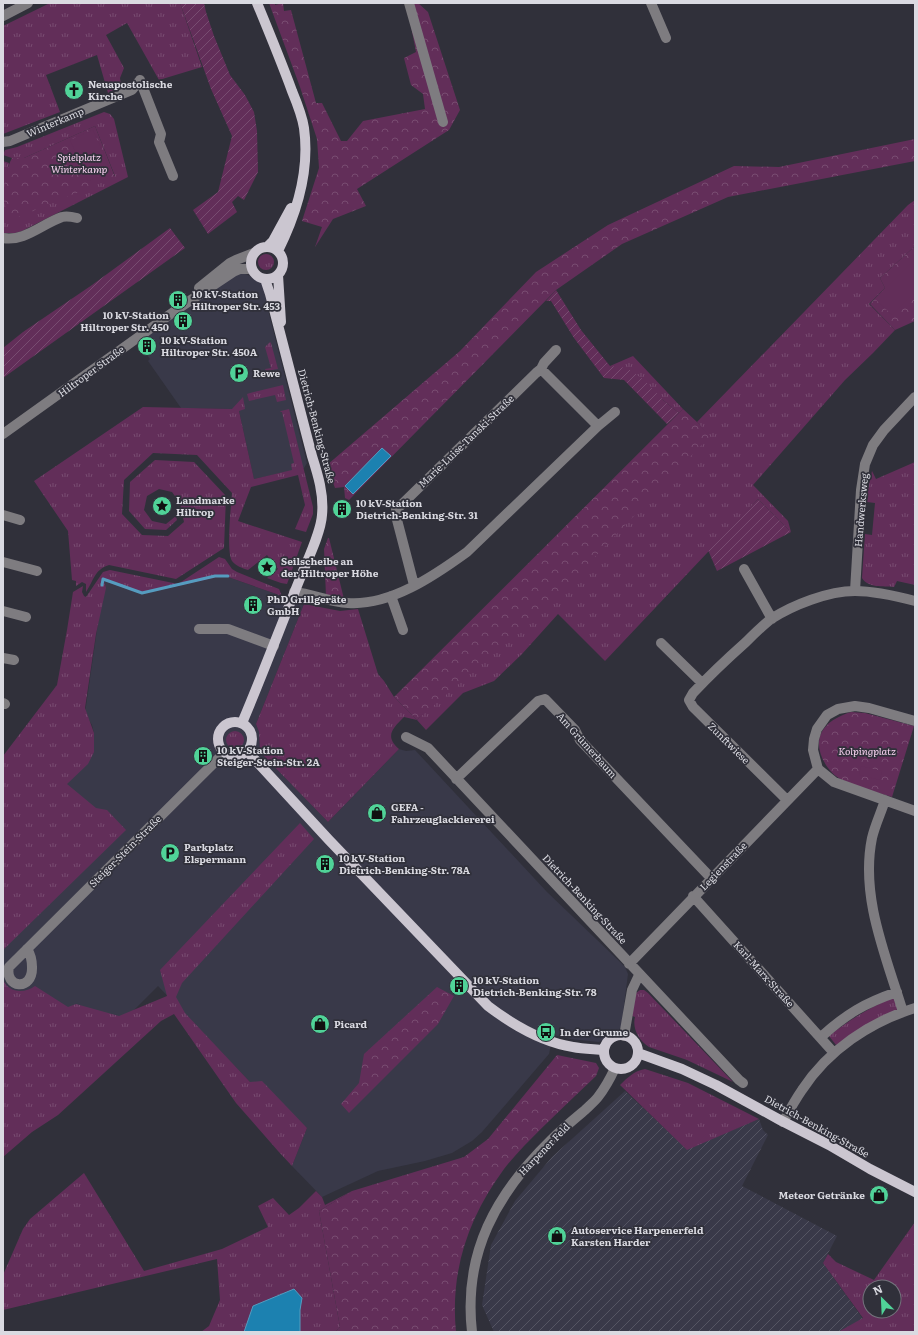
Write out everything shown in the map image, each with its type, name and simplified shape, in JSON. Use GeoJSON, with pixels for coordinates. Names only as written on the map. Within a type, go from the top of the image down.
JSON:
{"type":"FeatureCollection","features":[{"type":"Feature","properties":{"kind":"main road"},"geometry":{"type":"LineString","coordinates":[[257,3],[278,52],[300,111],[304,127],[306,149],[305,175],[289,229],[278,251],[267,247],[259,249],[254,253],[251,264],[252,269],[259,277],[270,279],[278,275]]}},
{"type":"Feature","properties":{"kind":"main road"},"geometry":{"type":"LineString","coordinates":[[267,247],[273,241],[301,189]]}},
{"type":"Feature","properties":{"kind":"main road","name":"Dietrich-Benking-Straße"},"geometry":{"type":"LineString","coordinates":[[278,251],[282,257],[283,263],[282,270],[278,275],[281,338]]}},
{"type":"Feature","properties":{"kind":"main road","name":"Dietrich-Benking-Straße"},"geometry":{"type":"LineString","coordinates":[[242,723],[274,646],[321,524],[323,497],[265,279]]}},
{"type":"Feature","properties":{"kind":"main road"},"geometry":{"type":"LineString","coordinates":[[236,721],[247,726],[251,732],[252,739],[251,745],[247,751],[239,756],[224,753],[220,748],[217,736],[224,725],[229,722],[236,721]]}},
{"type":"Feature","properties":{"kind":"main road"},"geometry":{"type":"LineString","coordinates":[[247,751],[488,1006],[517,1026],[550,1041],[573,1047],[604,1050]]}},
{"type":"Feature","properties":{"kind":"main road"},"geometry":{"type":"LineString","coordinates":[[624,1036],[634,1041],[637,1046],[638,1053],[636,1061],[624,1069],[615,1068],[608,1064],[604,1050],[607,1043],[612,1038],[624,1036]]}},
{"type":"Feature","properties":{"kind":"main road","name":"Dietrich-Benking-Straße"},"geometry":{"type":"LineString","coordinates":[[638,1053],[682,1069],[716,1085],[915,1192]]}},
{"type":"Feature","properties":{"kind":"main road","name":"Dietrich-Benking-Straße"},"geometry":{"type":"LineString","coordinates":[[897,1182],[915,1186]]}},
{"type":"Feature","properties":{"kind":"street"},"geometry":{"type":"LineString","coordinates":[[3,16],[28,3]]}},
{"type":"Feature","properties":{"kind":"street"},"geometry":{"type":"LineString","coordinates":[[409,3],[443,122]]}},
{"type":"Feature","properties":{"kind":"street"},"geometry":{"type":"LineString","coordinates":[[651,3],[666,38]]}},
{"type":"Feature","properties":{"kind":"street","name":"Winterkamp"},"geometry":{"type":"LineString","coordinates":[[3,142],[10,141],[132,90],[140,80],[161,134],[159,142],[173,176]]}},
{"type":"Feature","properties":{"kind":"street"},"geometry":{"type":"LineString","coordinates":[[3,238],[18,238],[63,217],[78,218]]}},
{"type":"Feature","properties":{"kind":"street","name":"Hiltroper Straße"},"geometry":{"type":"LineString","coordinates":[[180,308],[196,291],[230,263],[254,253]]}},
{"type":"Feature","properties":{"kind":"street","name":"Hiltroper Straße"},"geometry":{"type":"LineString","coordinates":[[3,434],[233,272],[240,269],[252,269]]}},
{"type":"Feature","properties":{"kind":"street","name":"Marie-Luise-Tanski-Straße"},"geometry":{"type":"LineString","coordinates":[[414,585],[396,516],[396,510],[530,378],[542,369],[544,362],[556,350]]}},
{"type":"Feature","properties":{"kind":"street"},"geometry":{"type":"LineString","coordinates":[[542,369],[598,426]]}},
{"type":"Feature","properties":{"kind":"street","name":"Handwerksweg"},"geometry":{"type":"LineString","coordinates":[[855,591],[861,490],[866,463],[873,446],[884,430],[915,398]]}},
{"type":"Feature","properties":{"kind":"street"},"geometry":{"type":"LineString","coordinates":[[294,592],[304,593],[328,601],[359,604],[392,596],[446,568],[467,552],[598,426],[615,412]]}},
{"type":"Feature","properties":{"kind":"street"},"geometry":{"type":"LineString","coordinates":[[3,515],[20,520]]}},
{"type":"Feature","properties":{"kind":"street"},"geometry":{"type":"LineString","coordinates":[[3,562],[37,571]]}},
{"type":"Feature","properties":{"kind":"street"},"geometry":{"type":"LineString","coordinates":[[744,569],[772,619]]}},
{"type":"Feature","properties":{"kind":"street","name":"Zunftwiese"},"geometry":{"type":"LineString","coordinates":[[787,800],[693,707],[689,700],[693,693],[737,649],[772,619],[786,611],[818,598],[841,592],[869,592],[915,601]]}},
{"type":"Feature","properties":{"kind":"street"},"geometry":{"type":"LineString","coordinates":[[392,596],[404,630]]}},
{"type":"Feature","properties":{"kind":"street"},"geometry":{"type":"LineString","coordinates":[[3,611],[26,617]]}},
{"type":"Feature","properties":{"kind":"street"},"geometry":{"type":"LineString","coordinates":[[199,629],[228,629],[274,646]]}},
{"type":"Feature","properties":{"kind":"street"},"geometry":{"type":"LineString","coordinates":[[661,643],[702,683]]}},
{"type":"Feature","properties":{"kind":"street"},"geometry":{"type":"LineString","coordinates":[[3,658],[14,660]]}},
{"type":"Feature","properties":{"kind":"street","name":"Am Grümerbaum"},"geometry":{"type":"LineString","coordinates":[[456,779],[538,701],[545,699],[575,730],[580,740],[711,878]]}},
{"type":"Feature","properties":{"kind":"street"},"geometry":{"type":"LineString","coordinates":[[915,721],[869,708],[855,706],[838,709],[827,715],[817,728],[813,750],[818,769],[834,782],[915,811]]}},
{"type":"Feature","properties":{"kind":"street","name":"Dietrich-Benking-Straße"},"geometry":{"type":"LineString","coordinates":[[406,737],[428,748],[629,964],[743,1083]]}},
{"type":"Feature","properties":{"kind":"street","name":"Steiger-Stein-Straße"},"geometry":{"type":"LineString","coordinates":[[27,949],[224,753]]}},
{"type":"Feature","properties":{"kind":"street","name":"Legienstraße"},"geometry":{"type":"LineString","coordinates":[[629,964],[693,896],[818,769]]}},
{"type":"Feature","properties":{"kind":"street"},"geometry":{"type":"LineString","coordinates":[[885,800],[872,838],[869,876],[870,889],[874,916],[903,1012]]}},
{"type":"Feature","properties":{"kind":"street","name":"Karl-Marx-Straße"},"geometry":{"type":"LineString","coordinates":[[693,896],[834,1053]]}},
{"type":"Feature","properties":{"kind":"street"},"geometry":{"type":"LineString","coordinates":[[624,1036],[632,990],[640,975]]}},
{"type":"Feature","properties":{"kind":"street"},"geometry":{"type":"LineString","coordinates":[[821,1037],[838,1021],[859,1008],[897,992]]}},
{"type":"Feature","properties":{"kind":"street"},"geometry":{"type":"LineString","coordinates":[[783,1122],[802,1089],[818,1069],[834,1053],[870,1027],[915,1008]]}},
{"type":"Feature","properties":{"kind":"street","name":"Harpener Feld"},"geometry":{"type":"LineString","coordinates":[[472,1332],[471,1297],[477,1251],[490,1218],[518,1176],[552,1139],[597,1098],[609,1081],[615,1068]]}},
{"type":"Feature","properties":{"kind":"shaded area"},"geometry":{"type":"Polygon","coordinates":[[[243,273],[262,281],[307,463],[304,468],[254,479],[239,411],[232,409],[181,408],[148,361],[150,359],[138,343],[230,277],[243,273]]]}},
{"type":"Feature","properties":{"kind":"shaded area"},"geometry":{"type":"Polygon","coordinates":[[[218,577],[228,577],[304,604],[256,724],[259,732],[260,752],[328,822],[399,749],[406,751],[415,750],[547,892],[625,967],[628,974],[621,1027],[618,1031],[599,1042],[570,1039],[553,1035],[549,1054],[482,1132],[472,1141],[452,1153],[425,1161],[378,1171],[322,1197],[292,1166],[307,1128],[250,1082],[158,986],[107,1037],[3,1131],[3,812],[94,733],[92,725],[85,713],[104,581],[142,594],[218,577]]]}},
{"type":"Feature","properties":{"kind":"shaded area"},"geometry":{"type":"Polygon","coordinates":[[[625,1091],[687,1149],[759,1119],[763,1130],[768,1135],[742,1186],[837,1236],[823,1263],[863,1319],[838,1332],[494,1332],[482,1305],[491,1245],[515,1201],[552,1157],[625,1091]]]}},
{"type":"Feature","properties":{"kind":"green space"},"geometry":{"type":"Polygon","coordinates":[[[50,3],[180,3],[202,67],[159,80],[127,23],[106,35],[124,68],[120,78],[121,86],[108,93],[97,55],[46,75],[60,112],[3,134],[3,26],[50,3]]]}},
{"type":"Feature","properties":{"kind":"green space"},"geometry":{"type":"Polygon","coordinates":[[[180,3],[204,3],[214,36],[230,75],[245,95],[254,112],[257,131],[258,172],[244,200],[238,196],[232,202],[237,212],[208,234],[193,210],[218,192],[232,136],[211,89],[180,3]]]}},
{"type":"Feature","properties":{"kind":"green space"},"geometry":{"type":"Polygon","coordinates":[[[269,3],[275,3],[275,5],[283,3],[284,11],[291,10],[316,103],[322,103],[341,141],[347,141],[363,121],[425,109],[423,94],[411,85],[404,58],[416,52],[407,6],[418,3],[428,12],[460,110],[449,130],[357,189],[366,206],[333,219],[315,247],[322,227],[302,221],[319,168],[317,139],[300,87],[269,3]]]}},
{"type":"Feature","properties":{"kind":"green space"},"geometry":{"type":"Polygon","coordinates":[[[104,112],[110,114],[114,119],[128,177],[22,231],[15,233],[3,233],[3,199],[115,176],[95,126],[24,158],[12,158],[3,155],[5,150],[17,147],[104,112]]]}},
{"type":"Feature","properties":{"kind":"green space","name":"Spielplatz Winterkamp"},"geometry":{"type":"Polygon","coordinates":[[[95,126],[115,177],[16,218],[10,216],[5,205],[4,194],[7,172],[12,158],[24,158],[95,126]]]}},
{"type":"Feature","properties":{"kind":"green space"},"geometry":{"type":"Polygon","coordinates":[[[93,130],[111,171],[88,181],[70,140],[93,130]]]}},
{"type":"Feature","properties":{"kind":"green space"},"geometry":{"type":"Polygon","coordinates":[[[915,139],[915,161],[728,197],[622,244],[556,290],[349,500],[345,498],[344,487],[335,488],[327,465],[460,351],[536,272],[608,225],[734,166],[779,167],[915,139]]]}},
{"type":"Feature","properties":{"kind":"green space"},"geometry":{"type":"Polygon","coordinates":[[[3,161],[9,163],[3,199],[3,161]]]}},
{"type":"Feature","properties":{"kind":"green space"},"geometry":{"type":"Polygon","coordinates":[[[915,200],[915,246],[880,278],[885,288],[869,304],[895,330],[845,380],[753,485],[788,521],[791,532],[758,499],[605,661],[558,614],[522,654],[494,681],[463,693],[426,730],[417,720],[709,436],[697,422],[908,205],[915,200]]]}},
{"type":"Feature","properties":{"kind":"green space"},"geometry":{"type":"Polygon","coordinates":[[[170,228],[185,248],[3,378],[3,348],[23,332],[92,285],[170,228]]]}},
{"type":"Feature","properties":{"kind":"green space"},"geometry":{"type":"Polygon","coordinates":[[[915,246],[915,321],[895,330],[870,304],[885,288],[880,278],[915,246]]]}},
{"type":"Feature","properties":{"kind":"green space"},"geometry":{"type":"Polygon","coordinates":[[[266,254],[273,259],[274,262],[269,269],[266,270],[259,265],[258,262],[263,255],[266,254]]]}},
{"type":"Feature","properties":{"kind":"green space"},"geometry":{"type":"Polygon","coordinates":[[[914,260],[915,292],[892,315],[875,299],[914,260]]]}},
{"type":"Feature","properties":{"kind":"green space"},"geometry":{"type":"Polygon","coordinates":[[[556,290],[581,330],[610,366],[627,368],[644,380],[663,400],[679,413],[667,424],[624,380],[604,378],[574,338],[551,301],[546,301],[556,290]]]}},
{"type":"Feature","properties":{"kind":"green space"},"geometry":{"type":"Polygon","coordinates":[[[270,342],[278,369],[266,371],[265,369],[271,368],[265,347],[270,342]]]}},
{"type":"Feature","properties":{"kind":"green space"},"geometry":{"type":"Polygon","coordinates":[[[633,356],[683,409],[679,413],[663,400],[610,366],[633,356]]]}},
{"type":"Feature","properties":{"kind":"green space"},"geometry":{"type":"Polygon","coordinates":[[[283,385],[286,400],[277,402],[275,395],[249,401],[247,394],[283,385]]]}},
{"type":"Feature","properties":{"kind":"green space"},"geometry":{"type":"Polygon","coordinates":[[[243,397],[245,409],[239,411],[254,479],[292,470],[291,464],[294,463],[282,412],[280,412],[289,409],[313,507],[313,514],[306,532],[295,529],[305,505],[298,475],[251,487],[238,521],[302,542],[287,584],[267,578],[278,569],[267,555],[248,570],[237,566],[232,561],[230,556],[229,539],[232,493],[197,455],[153,453],[124,480],[122,514],[142,535],[168,536],[184,522],[180,503],[172,492],[159,489],[147,496],[144,510],[152,521],[166,524],[176,516],[177,520],[166,530],[145,529],[129,511],[130,482],[155,460],[194,462],[226,496],[224,548],[176,579],[109,565],[97,573],[86,592],[86,584],[82,582],[76,586],[76,581],[72,580],[68,531],[34,481],[143,407],[232,409],[243,397]]]}},
{"type":"Feature","properties":{"kind":"green space"},"geometry":{"type":"Polygon","coordinates":[[[683,409],[710,436],[549,605],[417,720],[394,697],[683,409]]]}},
{"type":"Feature","properties":{"kind":"green space"},"geometry":{"type":"Polygon","coordinates":[[[915,462],[915,585],[897,581],[894,587],[872,585],[862,578],[865,534],[872,535],[875,503],[867,502],[872,471],[876,479],[915,462]]]}},
{"type":"Feature","properties":{"kind":"green space"},"geometry":{"type":"Polygon","coordinates":[[[758,499],[791,532],[717,571],[708,550],[758,499]]]}},
{"type":"Feature","properties":{"kind":"green space"},"geometry":{"type":"Polygon","coordinates":[[[328,538],[344,599],[326,596],[324,549],[328,538]]]}},
{"type":"Feature","properties":{"kind":"green space"},"geometry":{"type":"Polygon","coordinates":[[[219,557],[225,559],[232,569],[237,572],[279,589],[282,596],[228,577],[218,577],[142,594],[104,581],[106,588],[96,634],[85,708],[94,733],[94,752],[88,764],[67,784],[96,808],[107,810],[126,830],[3,950],[3,756],[57,685],[73,592],[83,586],[82,592],[86,597],[103,572],[110,570],[178,584],[219,557]]]}},
{"type":"Feature","properties":{"kind":"green space"},"geometry":{"type":"Polygon","coordinates":[[[304,604],[340,611],[358,609],[378,674],[394,697],[417,720],[404,717],[396,725],[391,736],[394,744],[399,749],[328,822],[260,752],[259,732],[256,724],[304,604]]]}},
{"type":"Feature","properties":{"kind":"green space","name":"Kolpingplatz"},"geometry":{"type":"Polygon","coordinates":[[[851,712],[865,713],[914,726],[892,797],[842,780],[832,772],[821,755],[819,742],[822,731],[833,720],[851,712]]]}},
{"type":"Feature","properties":{"kind":"green space"},"geometry":{"type":"Polygon","coordinates":[[[235,731],[241,734],[244,740],[241,746],[235,749],[229,746],[226,740],[229,734],[235,731]]]}},
{"type":"Feature","properties":{"kind":"green space"},"geometry":{"type":"Polygon","coordinates":[[[861,766],[882,771],[880,780],[859,775],[861,766]]]}},
{"type":"Feature","properties":{"kind":"green space"},"geometry":{"type":"Polygon","coordinates":[[[300,823],[314,839],[182,983],[176,997],[185,1013],[250,1082],[262,1081],[307,1128],[292,1166],[236,1103],[174,1014],[161,1021],[58,1115],[32,1132],[3,1157],[3,979],[5,984],[17,991],[31,989],[35,986],[68,1007],[76,1004],[119,1016],[167,996],[160,970],[300,823]]]}},
{"type":"Feature","properties":{"kind":"green space"},"geometry":{"type":"Polygon","coordinates":[[[437,987],[454,996],[438,1024],[349,1113],[341,1104],[359,1083],[364,1054],[437,987]]]}},
{"type":"Feature","properties":{"kind":"green space"},"geometry":{"type":"Polygon","coordinates":[[[640,990],[644,990],[648,993],[733,1082],[687,1060],[649,1047],[642,1041],[635,1030],[635,1017],[632,1016],[636,993],[640,990]]]}},
{"type":"Feature","properties":{"kind":"green space"},"geometry":{"type":"Polygon","coordinates":[[[892,998],[895,1000],[898,1009],[836,1045],[829,1036],[859,1015],[892,998]]]}},
{"type":"Feature","properties":{"kind":"green space"},"geometry":{"type":"Polygon","coordinates":[[[557,1055],[596,1063],[599,1068],[596,1076],[524,1146],[509,1163],[491,1188],[480,1207],[464,1246],[459,1267],[455,1309],[456,1332],[335,1332],[340,1327],[319,1211],[352,1191],[464,1157],[488,1139],[557,1055]]]}},
{"type":"Feature","properties":{"kind":"green space"},"geometry":{"type":"Polygon","coordinates":[[[645,1069],[688,1083],[759,1119],[687,1150],[620,1085],[634,1073],[645,1069]]]}},
{"type":"Feature","properties":{"kind":"green space"},"geometry":{"type":"Polygon","coordinates":[[[84,1173],[144,1271],[222,1249],[268,1227],[258,1206],[273,1198],[289,1215],[299,1208],[316,1191],[322,1197],[325,1205],[352,1191],[319,1211],[340,1327],[335,1332],[201,1332],[209,1326],[220,1300],[217,1259],[3,1310],[3,1275],[23,1229],[30,1219],[84,1173]]]}},
{"type":"Feature","properties":{"kind":"green space"},"geometry":{"type":"Polygon","coordinates":[[[915,1222],[915,1332],[838,1332],[862,1319],[902,1319],[902,1279],[875,1279],[915,1222]]]}},
{"type":"Feature","properties":{"kind":"green space"},"geometry":{"type":"Polygon","coordinates":[[[828,1254],[836,1262],[872,1279],[862,1279],[862,1317],[823,1263],[828,1254]]]}},
{"type":"Feature","properties":{"kind":"water"},"geometry":{"type":"Polygon","coordinates":[[[382,448],[391,456],[353,494],[345,486],[382,448]]]}},
{"type":"Feature","properties":{"kind":"water"},"geometry":{"type":"Polygon","coordinates":[[[294,1289],[302,1298],[300,1310],[300,1332],[244,1332],[253,1306],[294,1289]]]}},
{"type":"Feature","properties":{"kind":"waterway"},"geometry":{"type":"LineString","coordinates":[[102,585],[103,579],[142,593],[215,576],[228,576]]}},
{"type":"Feature","properties":{"kind":"place","name":"Neuapostolische Kirche"},"geometry":{"type":"Point","coordinates":[74,90]}},
{"type":"Feature","properties":{"kind":"place","name":"10 kV-Station Hiltroper Str. 453"},"geometry":{"type":"Point","coordinates":[178,300]}},
{"type":"Feature","properties":{"kind":"place","name":"10 kV-Station Hiltroper Str. 450"},"geometry":{"type":"Point","coordinates":[183,321]}},
{"type":"Feature","properties":{"kind":"place","name":"10 kV-Station Hiltroper Str. 450A"},"geometry":{"type":"Point","coordinates":[147,346]}},
{"type":"Feature","properties":{"kind":"place","name":"Rewe"},"geometry":{"type":"Point","coordinates":[239,373]}},
{"type":"Feature","properties":{"kind":"place","name":"Landmarke Hiltrop"},"geometry":{"type":"Point","coordinates":[162,506]}},
{"type":"Feature","properties":{"kind":"place","name":"10 kV-Station Dietrich-Benking-Str. 31"},"geometry":{"type":"Point","coordinates":[342,509]}},
{"type":"Feature","properties":{"kind":"place","name":"Seilscheibe an der Hiltroper Höhe"},"geometry":{"type":"Point","coordinates":[267,567]}},
{"type":"Feature","properties":{"kind":"place","name":"PhD Grillgeräte GmbH"},"geometry":{"type":"Point","coordinates":[253,605]}},
{"type":"Feature","properties":{"kind":"place","name":"10 kV-Station Steiger-Stein-Str. 2A"},"geometry":{"type":"Point","coordinates":[203,756]}},
{"type":"Feature","properties":{"kind":"place","name":"GEFA - Fahrzeuglackiererei"},"geometry":{"type":"Point","coordinates":[377,813]}},
{"type":"Feature","properties":{"kind":"place","name":"Parkplatz Elspermann"},"geometry":{"type":"Point","coordinates":[170,853]}},
{"type":"Feature","properties":{"kind":"place","name":"10 kV-Station Dietrich-Benking-Str. 78A"},"geometry":{"type":"Point","coordinates":[325,864]}},
{"type":"Feature","properties":{"kind":"place","name":"10 kV-Station Dietrich-Benking-Str. 78"},"geometry":{"type":"Point","coordinates":[459,986]}},
{"type":"Feature","properties":{"kind":"place","name":"Picard"},"geometry":{"type":"Point","coordinates":[320,1024]}},
{"type":"Feature","properties":{"kind":"place","name":"In der Grume"},"geometry":{"type":"Point","coordinates":[546,1032]}},
{"type":"Feature","properties":{"kind":"place","name":"Meteor Getränke"},"geometry":{"type":"Point","coordinates":[879,1195]}},
{"type":"Feature","properties":{"kind":"place","name":"Autoservice Harpenerfeld Karsten Harder"},"geometry":{"type":"Point","coordinates":[557,1236]}}]}
